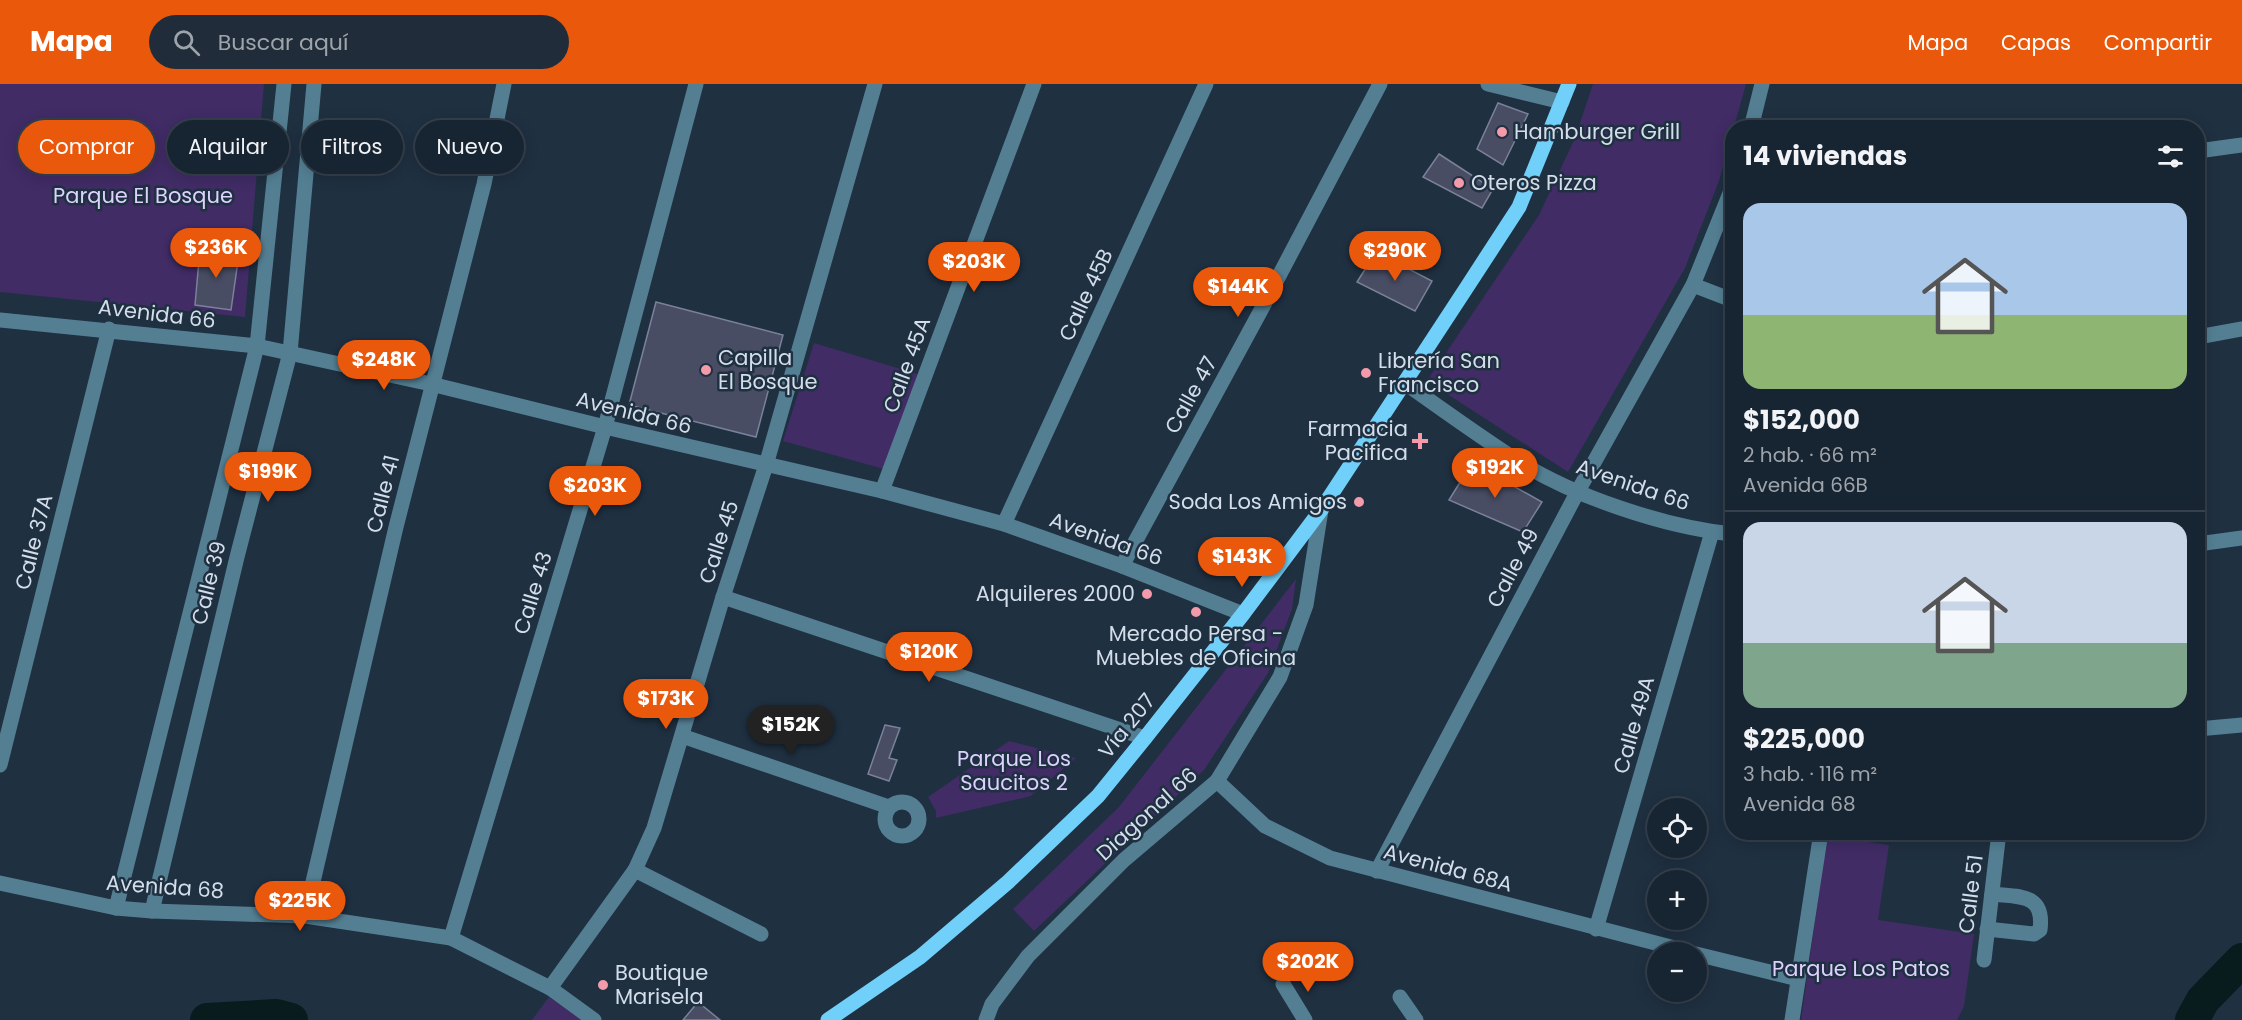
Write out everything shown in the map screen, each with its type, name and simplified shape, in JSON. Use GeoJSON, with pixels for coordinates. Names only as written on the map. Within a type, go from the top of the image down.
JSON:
{"type":"FeatureCollection","features":[{"type":"Feature","properties":{"kind":"main road","name":"Vía 207"},"geometry":{"type":"LineString","coordinates":[[828,1020],[920,957],[1008,882],[1098,796],[1145,738],[1322,510],[1405,383],[1519,207],[1569,84]]}},
{"type":"Feature","properties":{"kind":"street","name":"Calle 39"},"geometry":{"type":"LineString","coordinates":[[116,908],[257,346],[284,84]]}},
{"type":"Feature","properties":{"kind":"street","name":"Calle 39"},"geometry":{"type":"LineString","coordinates":[[152,911],[234,568],[290,353],[314,84]]}},
{"type":"Feature","properties":{"kind":"street","name":"Calle 41"},"geometry":{"type":"LineString","coordinates":[[305,916],[431,384],[484,184],[504,84]]}},
{"type":"Feature","properties":{"kind":"street","name":"Calle 43"},"geometry":{"type":"LineString","coordinates":[[451,938],[605,428],[696,84]]}},
{"type":"Feature","properties":{"kind":"street","name":"Calle 45"},"geometry":{"type":"LineString","coordinates":[[550,988],[635,870],[654,828],[723,597],[766,465],[875,84]]}},
{"type":"Feature","properties":{"kind":"street","name":"Calle 45A"},"geometry":{"type":"LineString","coordinates":[[882,491],[1034,84]]}},
{"type":"Feature","properties":{"kind":"street","name":"Calle 45B"},"geometry":{"type":"LineString","coordinates":[[1004,524],[1206,84]]}},
{"type":"Feature","properties":{"kind":"street","name":"Calle 47"},"geometry":{"type":"LineString","coordinates":[[1122,566],[1380,84]]}},
{"type":"Feature","properties":{"kind":"street"},"geometry":{"type":"LineString","coordinates":[[1488,84],[1562,102]]}},
{"type":"Feature","properties":{"kind":"street"},"geometry":{"type":"LineString","coordinates":[[1753,120],[1762,84]]}},
{"type":"Feature","properties":{"kind":"street"},"geometry":{"type":"LineString","coordinates":[[2205,150],[2242,145]]}},
{"type":"Feature","properties":{"kind":"street","name":"Calle 49"},"geometry":{"type":"LineString","coordinates":[[1377,871],[1578,491],[1693,285],[1725,205]]}},
{"type":"Feature","properties":{"kind":"street"},"geometry":{"type":"LineString","coordinates":[[1693,285],[1725,297]]}},
{"type":"Feature","properties":{"kind":"street","name":"Avenida 66"},"geometry":{"type":"LineString","coordinates":[[0,320],[257,346],[431,384],[605,428],[882,491],[1004,524],[1122,566],[1243,614]]}},
{"type":"Feature","properties":{"kind":"street"},"geometry":{"type":"LineString","coordinates":[[2205,336],[2242,329]]}},
{"type":"Feature","properties":{"kind":"street","name":"Calle 37A"},"geometry":{"type":"LineString","coordinates":[[0,765],[109,330]]}},
{"type":"Feature","properties":{"kind":"street","name":"Avenida 66"},"geometry":{"type":"LineString","coordinates":[[1405,383],[1519,462],[1578,491],[1641,514],[1725,533]]}},
{"type":"Feature","properties":{"kind":"street","name":"Diagonal 66"},"geometry":{"type":"LineString","coordinates":[[986,1020],[992,1004],[1028,956],[1124,860],[1217,781],[1280,677],[1306,605],[1322,510]]}},
{"type":"Feature","properties":{"kind":"street","name":"Calle 49A"},"geometry":{"type":"LineString","coordinates":[[1596,929],[1712,532]]}},
{"type":"Feature","properties":{"kind":"street"},"geometry":{"type":"LineString","coordinates":[[2205,543],[2242,538]]}},
{"type":"Feature","properties":{"kind":"street"},"geometry":{"type":"LineString","coordinates":[[723,597],[1145,738]]}},
{"type":"Feature","properties":{"kind":"street"},"geometry":{"type":"LineString","coordinates":[[2205,728],[2242,725]]}},
{"type":"Feature","properties":{"kind":"street"},"geometry":{"type":"LineString","coordinates":[[682,736],[889,807]]}},
{"type":"Feature","properties":{"kind":"street","name":"Avenida 68A"},"geometry":{"type":"LineString","coordinates":[[1217,781],[1265,826],[1330,858],[1649,942]]}},
{"type":"Feature","properties":{"kind":"street"},"geometry":{"type":"LineString","coordinates":[[1792,1020],[1820,840]]}},
{"type":"Feature","properties":{"kind":"street","name":"Calle 51"},"geometry":{"type":"LineString","coordinates":[[1984,960],[1998,840]]}},
{"type":"Feature","properties":{"kind":"street"},"geometry":{"type":"LineString","coordinates":[[635,870],[761,933]]}},
{"type":"Feature","properties":{"kind":"street","name":"Avenida 68"},"geometry":{"type":"LineString","coordinates":[[0,883],[116,908],[305,916],[451,938],[550,988],[594,1020]]}},
{"type":"Feature","properties":{"kind":"street"},"geometry":{"type":"LineString","coordinates":[[1988,929],[2034,933],[2040,930],[2041,912],[2036,904],[2027,898],[1992,894]]}},
{"type":"Feature","properties":{"kind":"street"},"geometry":{"type":"LineString","coordinates":[[1707,957],[1798,979]]}},
{"type":"Feature","properties":{"kind":"street"},"geometry":{"type":"LineString","coordinates":[[1283,984],[1305,1020]]}},
{"type":"Feature","properties":{"kind":"street"},"geometry":{"type":"LineString","coordinates":[[1400,997],[1416,1020]]}},
{"type":"Feature","properties":{"kind":"green space","name":"Parque El Bosque"},"geometry":{"type":"Polygon","coordinates":[[[0,84],[264,84],[261,120],[167,120],[167,174],[257,174],[245,317],[0,292],[0,84]]]}},
{"type":"Feature","properties":{"kind":"green space"},"geometry":{"type":"Polygon","coordinates":[[[1593,84],[1746,84],[1736,120],[1725,120],[1725,159],[1719,181],[1685,268],[1568,472],[1427,381],[1539,215],[1575,138],[1593,84]]]}},
{"type":"Feature","properties":{"kind":"green space"},"geometry":{"type":"Polygon","coordinates":[[[814,343],[924,376],[891,471],[783,441],[814,343]]]}},
{"type":"Feature","properties":{"kind":"green space"},"geometry":{"type":"Polygon","coordinates":[[[1296,579],[1292,609],[1268,673],[1204,770],[1034,931],[1013,909],[1119,807],[1296,579]]]}},
{"type":"Feature","properties":{"kind":"green space","name":"Parque Los Saucitos 2"},"geometry":{"type":"Polygon","coordinates":[[[1009,741],[1076,758],[1031,796],[936,818],[936,811],[928,797],[1009,741]]]}},
{"type":"Feature","properties":{"kind":"green space","name":"Parque Los Patos"},"geometry":{"type":"Polygon","coordinates":[[[1826,840],[1855,840],[1889,845],[1878,920],[1974,934],[1964,1006],[1957,1020],[1801,1020],[1826,840]]]}},
{"type":"Feature","properties":{"kind":"green space"},"geometry":{"type":"Polygon","coordinates":[[[549,997],[582,1020],[532,1020],[549,997]]]}},
{"type":"Feature","properties":{"kind":"building","name":"Hamburger Grill"},"geometry":{"type":"Polygon","coordinates":[[[1498,103],[1528,114],[1503,165],[1477,149],[1498,103]]]}},
{"type":"Feature","properties":{"kind":"building","name":"Oteros Pizza"},"geometry":{"type":"Polygon","coordinates":[[[1439,154],[1493,189],[1482,208],[1423,177],[1439,154]]]}},
{"type":"Feature","properties":{"kind":"building"},"geometry":{"type":"Polygon","coordinates":[[[200,249],[239,254],[231,310],[195,305],[200,249]]]}},
{"type":"Feature","properties":{"kind":"building"},"geometry":{"type":"Polygon","coordinates":[[[1376,252],[1432,281],[1415,311],[1357,282],[1376,252]]]}},
{"type":"Feature","properties":{"kind":"building","name":"Capilla El Bosque"},"geometry":{"type":"Polygon","coordinates":[[[656,302],[783,335],[756,437],[629,405],[656,302]]]}},
{"type":"Feature","properties":{"kind":"building"},"geometry":{"type":"Polygon","coordinates":[[[1472,463],[1542,502],[1523,532],[1449,500],[1472,463]]]}},
{"type":"Feature","properties":{"kind":"building"},"geometry":{"type":"Polygon","coordinates":[[[885,725],[900,728],[889,758],[897,760],[889,781],[868,774],[885,725]]]}},
{"type":"Feature","properties":{"kind":"building"},"geometry":{"type":"Polygon","coordinates":[[[698,1002],[720,1020],[683,1020],[698,1002]]]}},
{"type":"Feature","properties":{"kind":"waterway"},"geometry":{"type":"LineString","coordinates":[[2192,1020],[2203,1000],[2242,960]]}},
{"type":"Feature","properties":{"kind":"waterway"},"geometry":{"type":"LineString","coordinates":[[207,1020],[276,1016],[291,1020]]}},
{"type":"Feature","properties":{"kind":"place","name":"Hamburger Grill"},"geometry":{"type":"Point","coordinates":[1502,132]}},
{"type":"Feature","properties":{"kind":"place","name":"Oteros Pizza"},"geometry":{"type":"Point","coordinates":[1459,183]}},
{"type":"Feature","properties":{"kind":"place","name":"Capilla El Bosque"},"geometry":{"type":"Point","coordinates":[706,370]}},
{"type":"Feature","properties":{"kind":"place","name":"Librería San Francisco"},"geometry":{"type":"Point","coordinates":[1366,373]}},
{"type":"Feature","properties":{"kind":"place","name":"Farmacia Pacifica"},"geometry":{"type":"Point","coordinates":[1420,441]}},
{"type":"Feature","properties":{"kind":"place","name":"Soda Los Amigos"},"geometry":{"type":"Point","coordinates":[1359,502]}},
{"type":"Feature","properties":{"kind":"place","name":"Alquileres 2000"},"geometry":{"type":"Point","coordinates":[1147,594]}},
{"type":"Feature","properties":{"kind":"place","name":"Mercado Persa - Muebles de Oficina"},"geometry":{"type":"Point","coordinates":[1196,612]}},
{"type":"Feature","properties":{"kind":"place","name":"Boutique Marisela"},"geometry":{"type":"Point","coordinates":[603,985]}}]}
